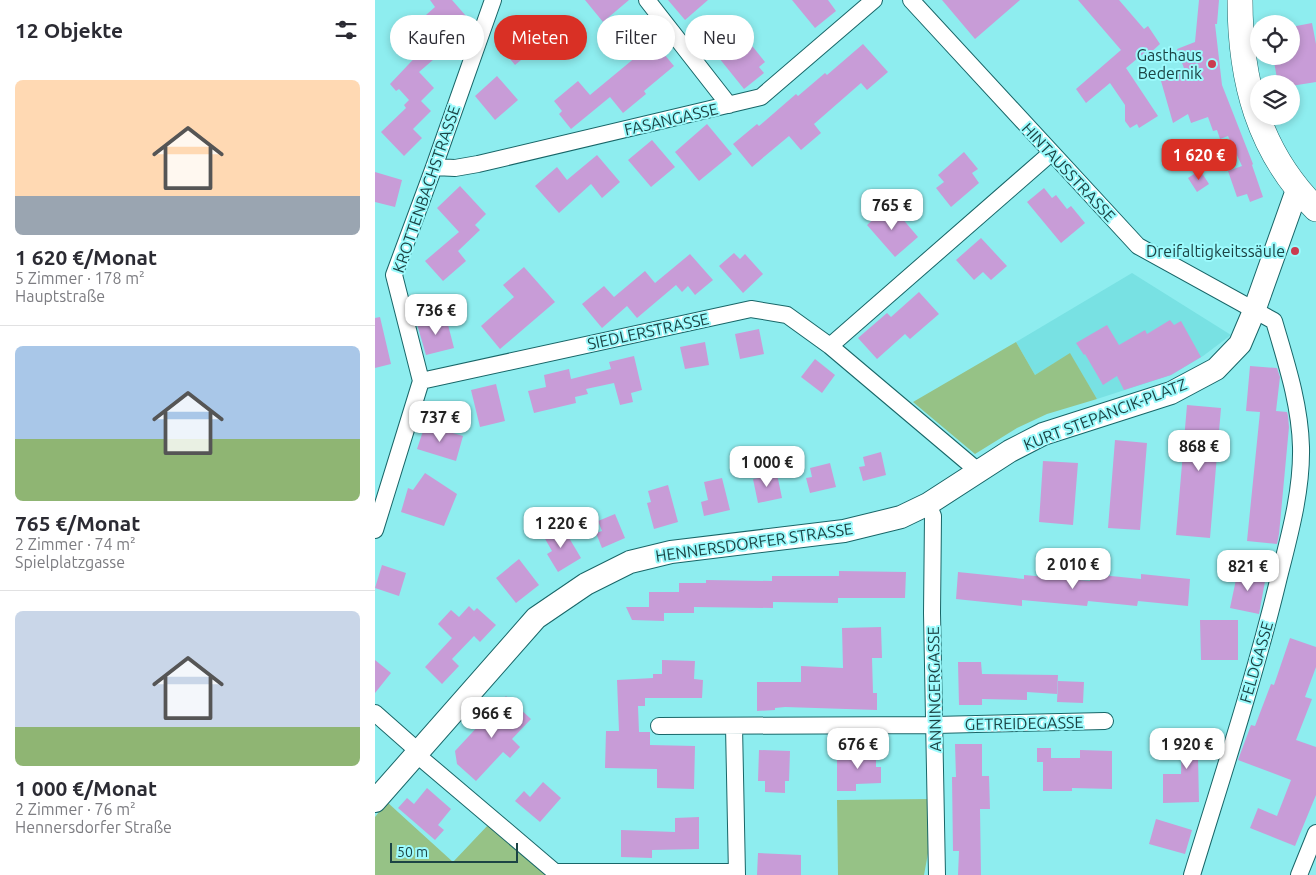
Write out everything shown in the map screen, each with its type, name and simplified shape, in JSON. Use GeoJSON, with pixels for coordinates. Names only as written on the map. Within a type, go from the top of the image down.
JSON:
{"type":"FeatureCollection","features":[{"type":"Feature","properties":{"kind":"main road"},"geometry":{"type":"LineString","coordinates":[[1240,0],[1242,58],[1252,100],[1273,153],[1297,190],[1316,209]]}},
{"type":"Feature","properties":{"kind":"street","name":"KROTTENBACHSTRASSE"},"geometry":{"type":"LineString","coordinates":[[421,381],[394,275],[435,167],[493,0]]}},
{"type":"Feature","properties":{"kind":"street"},"geometry":{"type":"LineString","coordinates":[[647,0],[729,105]]}},
{"type":"Feature","properties":{"kind":"street","name":"FASANGASSE"},"geometry":{"type":"LineString","coordinates":[[435,167],[455,168],[478,164],[761,97],[874,0]]}},
{"type":"Feature","properties":{"kind":"street","name":"HINTAUSSTRASSE"},"geometry":{"type":"LineString","coordinates":[[911,0],[1138,246],[1254,311]]}},
{"type":"Feature","properties":{"kind":"street"},"geometry":{"type":"LineString","coordinates":[[830,346],[1051,153]]}},
{"type":"Feature","properties":{"kind":"street","name":"KURT STEPANCIK-PLATZ"},"geometry":{"type":"LineString","coordinates":[[978,471],[1010,451],[1043,434],[1171,393],[1216,369],[1240,344],[1254,311],[1297,190]]}},
{"type":"Feature","properties":{"kind":"street","name":"SIEDLERSTRASSE"},"geometry":{"type":"LineString","coordinates":[[421,381],[751,309],[787,315],[830,346],[978,471]]}},
{"type":"Feature","properties":{"kind":"street","name":"FELDGASSE"},"geometry":{"type":"LineString","coordinates":[[1192,875],[1255,671],[1299,490],[1301,446],[1294,393],[1273,321],[1254,311]]}},
{"type":"Feature","properties":{"kind":"street"},"geometry":{"type":"LineString","coordinates":[[375,530],[421,381]]}},
{"type":"Feature","properties":{"kind":"street","name":"HENNERSDORFER STRASSE"},"geometry":{"type":"LineString","coordinates":[[375,801],[536,618],[586,584],[630,562],[671,552],[844,531],[901,517],[928,504],[978,471]]}},
{"type":"Feature","properties":{"kind":"street","name":"ANNINGERGASSE"},"geometry":{"type":"LineString","coordinates":[[928,504],[933,516],[937,875]]}},
{"type":"Feature","properties":{"kind":"street"},"geometry":{"type":"LineString","coordinates":[[375,713],[417,753],[555,872],[737,873],[734,726]]}},
{"type":"Feature","properties":{"kind":"street","name":"GETREIDEGASSE"},"geometry":{"type":"LineString","coordinates":[[659,726],[935,725],[1105,721]]}},
{"type":"Feature","properties":{"kind":"street"},"geometry":{"type":"LineString","coordinates":[[1299,875],[1316,833]]}},
{"type":"Feature","properties":{"kind":"shaded area"},"geometry":{"type":"Polygon","coordinates":[[[1132,273],[1231,335],[1203,356],[1171,375],[1097,399],[1070,354],[1035,375],[1016,342],[1132,273]]]}},
{"type":"Feature","properties":{"kind":"green space"},"geometry":{"type":"Polygon","coordinates":[[[1016,342],[1035,375],[1070,353],[1097,399],[1047,414],[1017,428],[975,454],[913,402],[1016,342]]]}},
{"type":"Feature","properties":{"kind":"green space"},"geometry":{"type":"Polygon","coordinates":[[[930,799],[931,837],[924,875],[838,875],[837,800],[930,799]]]}},
{"type":"Feature","properties":{"kind":"green space"},"geometry":{"type":"Polygon","coordinates":[[[387,802],[453,862],[489,824],[548,875],[375,875],[375,817],[387,802]]]}},
{"type":"Feature","properties":{"kind":"building"},"geometry":{"type":"Polygon","coordinates":[[[430,0],[452,0],[465,15],[426,15],[435,7],[430,0]]]}},
{"type":"Feature","properties":{"kind":"building"},"geometry":{"type":"Polygon","coordinates":[[[585,0],[629,0],[611,15],[597,15],[585,0]]]}},
{"type":"Feature","properties":{"kind":"building"},"geometry":{"type":"Polygon","coordinates":[[[668,0],[708,0],[691,15],[685,15],[685,20],[668,0]]]}},
{"type":"Feature","properties":{"kind":"building"},"geometry":{"type":"Polygon","coordinates":[[[792,0],[828,0],[836,11],[815,28],[792,0]]]}},
{"type":"Feature","properties":{"kind":"building"},"geometry":{"type":"Polygon","coordinates":[[[942,0],[1020,0],[975,39],[942,0]]]}},
{"type":"Feature","properties":{"kind":"building"},"geometry":{"type":"Polygon","coordinates":[[[1078,0],[1119,0],[1144,29],[1148,26],[1160,44],[1148,55],[1144,53],[1126,68],[1158,116],[1139,128],[1137,124],[1130,128],[1125,121],[1125,105],[1110,83],[1086,103],[1076,89],[1121,50],[1078,0]]]}},
{"type":"Feature","properties":{"kind":"building"},"geometry":{"type":"Polygon","coordinates":[[[1199,0],[1219,0],[1217,24],[1215,24],[1222,85],[1253,164],[1263,197],[1250,202],[1247,194],[1237,197],[1228,171],[1242,166],[1228,136],[1220,139],[1217,130],[1213,131],[1208,117],[1191,123],[1188,114],[1173,123],[1161,81],[1185,71],[1177,49],[1195,42],[1199,0]]]}},
{"type":"Feature","properties":{"kind":"building"},"geometry":{"type":"Polygon","coordinates":[[[1312,23],[1316,44],[1316,82],[1300,85],[1300,75],[1276,75],[1275,65],[1300,65],[1300,25],[1312,23]]]}},
{"type":"Feature","properties":{"kind":"building"},"geometry":{"type":"Polygon","coordinates":[[[863,44],[888,72],[867,90],[861,83],[814,124],[821,133],[801,150],[789,136],[752,167],[733,144],[757,124],[759,126],[796,94],[798,96],[825,73],[827,75],[863,44]]]}},
{"type":"Feature","properties":{"kind":"building"},"geometry":{"type":"Polygon","coordinates":[[[754,48],[765,62],[759,67],[764,73],[744,89],[721,60],[754,60],[754,48]]]}},
{"type":"Feature","properties":{"kind":"building"},"geometry":{"type":"Polygon","coordinates":[[[413,60],[433,60],[419,72],[434,88],[421,101],[431,111],[413,129],[422,138],[404,156],[381,132],[406,108],[404,105],[409,100],[399,89],[396,91],[390,84],[413,60]]]}},
{"type":"Feature","properties":{"kind":"building"},"geometry":{"type":"Polygon","coordinates":[[[511,60],[521,60],[515,65],[511,60]]]}},
{"type":"Feature","properties":{"kind":"building"},"geometry":{"type":"Polygon","coordinates":[[[632,60],[669,60],[674,66],[644,91],[646,94],[623,113],[610,97],[571,129],[559,114],[562,111],[554,101],[578,81],[590,95],[632,60]]]}},
{"type":"Feature","properties":{"kind":"building"},"geometry":{"type":"Polygon","coordinates":[[[497,76],[518,100],[495,120],[475,96],[497,76]]]}},
{"type":"Feature","properties":{"kind":"building"},"geometry":{"type":"Polygon","coordinates":[[[707,124],[732,154],[699,181],[675,152],[707,124]]]}},
{"type":"Feature","properties":{"kind":"building"},"geometry":{"type":"Polygon","coordinates":[[[652,140],[675,167],[651,187],[628,160],[652,140]]]}},
{"type":"Feature","properties":{"kind":"building"},"geometry":{"type":"Polygon","coordinates":[[[964,152],[978,169],[972,173],[979,183],[951,207],[936,188],[944,182],[938,175],[964,152]]]}},
{"type":"Feature","properties":{"kind":"building"},"geometry":{"type":"Polygon","coordinates":[[[597,155],[620,182],[602,198],[591,184],[559,213],[535,186],[557,167],[567,180],[597,155]]]}},
{"type":"Feature","properties":{"kind":"building"},"geometry":{"type":"Polygon","coordinates":[[[1200,170],[1209,184],[1197,192],[1188,178],[1200,170]]]}},
{"type":"Feature","properties":{"kind":"building"},"geometry":{"type":"Polygon","coordinates":[[[375,172],[402,180],[395,207],[375,202],[375,172]]]}},
{"type":"Feature","properties":{"kind":"building"},"geometry":{"type":"Polygon","coordinates":[[[460,186],[486,214],[475,225],[480,230],[458,251],[466,261],[443,281],[425,261],[459,232],[437,208],[460,186]]]}},
{"type":"Feature","properties":{"kind":"building"},"geometry":{"type":"Polygon","coordinates":[[[1044,188],[1052,198],[1056,195],[1067,209],[1071,206],[1085,223],[1061,243],[1027,202],[1044,188]]]}},
{"type":"Feature","properties":{"kind":"building"},"geometry":{"type":"Polygon","coordinates":[[[890,204],[918,237],[895,257],[867,225],[890,204]]]}},
{"type":"Feature","properties":{"kind":"building"},"geometry":{"type":"Polygon","coordinates":[[[981,238],[1007,266],[991,280],[983,272],[974,280],[956,260],[981,238]]]}},
{"type":"Feature","properties":{"kind":"building"},"geometry":{"type":"Polygon","coordinates":[[[734,253],[740,259],[745,254],[763,274],[743,293],[719,266],[734,253]]]}},
{"type":"Feature","properties":{"kind":"building"},"geometry":{"type":"Polygon","coordinates":[[[690,254],[713,280],[695,295],[688,286],[682,292],[676,285],[637,318],[627,306],[602,328],[582,304],[604,286],[614,297],[645,271],[655,283],[690,254]]]}},
{"type":"Feature","properties":{"kind":"building"},"geometry":{"type":"Polygon","coordinates":[[[524,267],[555,302],[500,349],[481,326],[514,297],[503,285],[524,267]]]}},
{"type":"Feature","properties":{"kind":"building"},"geometry":{"type":"Polygon","coordinates":[[[919,292],[939,314],[910,339],[905,334],[877,359],[858,338],[887,313],[891,317],[919,292]]]}},
{"type":"Feature","properties":{"kind":"building"},"geometry":{"type":"Polygon","coordinates":[[[380,317],[391,364],[375,368],[375,318],[380,317]]]}},
{"type":"Feature","properties":{"kind":"building"},"geometry":{"type":"Polygon","coordinates":[[[446,317],[454,348],[426,355],[417,324],[446,317]]]}},
{"type":"Feature","properties":{"kind":"building"},"geometry":{"type":"Polygon","coordinates":[[[1170,320],[1174,325],[1181,321],[1201,357],[1171,375],[1124,390],[1117,376],[1103,385],[1085,354],[1076,343],[1107,325],[1119,345],[1145,330],[1147,334],[1170,320]]]}},
{"type":"Feature","properties":{"kind":"building"},"geometry":{"type":"Polygon","coordinates":[[[759,329],[764,354],[740,359],[735,334],[759,329]]]}},
{"type":"Feature","properties":{"kind":"building"},"geometry":{"type":"Polygon","coordinates":[[[705,342],[709,365],[685,369],[680,347],[705,342]]]}},
{"type":"Feature","properties":{"kind":"building"},"geometry":{"type":"Polygon","coordinates":[[[634,356],[642,390],[631,393],[633,402],[620,405],[614,383],[586,389],[588,394],[575,397],[576,403],[534,413],[528,391],[546,387],[544,375],[569,369],[571,379],[611,369],[609,362],[634,356]]]}},
{"type":"Feature","properties":{"kind":"building"},"geometry":{"type":"Polygon","coordinates":[[[815,359],[835,375],[822,393],[801,377],[815,359]]]}},
{"type":"Feature","properties":{"kind":"building"},"geometry":{"type":"Polygon","coordinates":[[[1250,366],[1277,368],[1280,377],[1276,411],[1287,412],[1288,416],[1289,427],[1277,544],[1247,541],[1260,412],[1246,411],[1250,366]]]}},
{"type":"Feature","properties":{"kind":"building"},"geometry":{"type":"Polygon","coordinates":[[[496,384],[505,421],[480,427],[471,390],[496,384]]]}},
{"type":"Feature","properties":{"kind":"building"},"geometry":{"type":"Polygon","coordinates":[[[1187,405],[1221,408],[1210,538],[1176,535],[1187,405]]]}},
{"type":"Feature","properties":{"kind":"building"},"geometry":{"type":"Polygon","coordinates":[[[425,425],[463,436],[456,461],[417,449],[425,425]]]}},
{"type":"Feature","properties":{"kind":"building"},"geometry":{"type":"Polygon","coordinates":[[[1115,440],[1147,443],[1140,530],[1108,528],[1115,440]]]}},
{"type":"Feature","properties":{"kind":"building"},"geometry":{"type":"Polygon","coordinates":[[[881,452],[886,475],[863,481],[859,467],[865,466],[863,457],[881,452]]]}},
{"type":"Feature","properties":{"kind":"building"},"geometry":{"type":"Polygon","coordinates":[[[1043,461],[1078,463],[1073,525],[1039,522],[1043,461]]]}},
{"type":"Feature","properties":{"kind":"building"},"geometry":{"type":"Polygon","coordinates":[[[830,463],[836,487],[810,493],[806,478],[812,477],[810,468],[830,463]]]}},
{"type":"Feature","properties":{"kind":"building"},"geometry":{"type":"Polygon","coordinates":[[[425,473],[457,494],[444,526],[401,512],[408,488],[413,490],[425,473]]]}},
{"type":"Feature","properties":{"kind":"building"},"geometry":{"type":"Polygon","coordinates":[[[777,474],[782,498],[758,503],[753,479],[777,474]]]}},
{"type":"Feature","properties":{"kind":"building"},"geometry":{"type":"Polygon","coordinates":[[[722,478],[730,510],[704,516],[701,502],[708,500],[704,482],[722,478]]]}},
{"type":"Feature","properties":{"kind":"building"},"geometry":{"type":"Polygon","coordinates":[[[668,485],[678,522],[654,529],[647,503],[651,502],[648,491],[668,485]]]}},
{"type":"Feature","properties":{"kind":"building"},"geometry":{"type":"Polygon","coordinates":[[[615,514],[625,538],[602,548],[596,533],[602,531],[598,521],[615,514]]]}},
{"type":"Feature","properties":{"kind":"building"},"geometry":{"type":"Polygon","coordinates":[[[562,526],[581,558],[558,572],[547,554],[552,551],[544,537],[562,526]]]}},
{"type":"Feature","properties":{"kind":"building"},"geometry":{"type":"Polygon","coordinates":[[[519,559],[539,585],[516,603],[496,578],[519,559]]]}},
{"type":"Feature","properties":{"kind":"building"},"geometry":{"type":"Polygon","coordinates":[[[382,565],[406,573],[399,596],[375,588],[382,565]]]}},
{"type":"Feature","properties":{"kind":"building"},"geometry":{"type":"Polygon","coordinates":[[[1238,570],[1266,576],[1259,614],[1230,608],[1238,570]]]}},
{"type":"Feature","properties":{"kind":"building"},"geometry":{"type":"Polygon","coordinates":[[[839,571],[906,572],[905,598],[838,598],[838,603],[773,602],[773,608],[694,607],[694,613],[664,613],[664,621],[632,620],[626,607],[649,607],[649,592],[679,592],[679,583],[706,583],[706,580],[772,581],[772,576],[839,576],[839,571]]]}},
{"type":"Feature","properties":{"kind":"building"},"geometry":{"type":"Polygon","coordinates":[[[958,572],[1024,579],[1024,575],[1090,581],[1091,574],[1141,579],[1141,574],[1190,579],[1188,606],[1138,601],[1137,606],[1088,601],[1087,606],[1022,600],[1022,606],[956,599],[958,572]]]}},
{"type":"Feature","properties":{"kind":"building"},"geometry":{"type":"Polygon","coordinates":[[[469,606],[474,611],[477,608],[496,625],[480,642],[474,636],[452,659],[459,666],[442,684],[425,667],[452,638],[438,624],[451,610],[459,617],[469,606]]]}},
{"type":"Feature","properties":{"kind":"building"},"geometry":{"type":"Polygon","coordinates":[[[1200,620],[1238,620],[1238,660],[1201,660],[1200,620]]]}},
{"type":"Feature","properties":{"kind":"building"},"geometry":{"type":"Polygon","coordinates":[[[881,627],[882,658],[872,658],[873,693],[877,693],[877,710],[785,707],[775,708],[775,710],[757,711],[757,682],[801,682],[801,666],[843,668],[842,628],[881,627]]]}},
{"type":"Feature","properties":{"kind":"building"},"geometry":{"type":"Polygon","coordinates":[[[1290,638],[1316,647],[1316,667],[1305,697],[1312,699],[1296,740],[1316,747],[1316,795],[1295,846],[1250,828],[1258,808],[1277,816],[1291,780],[1238,760],[1251,725],[1255,726],[1271,684],[1274,685],[1290,638]]]}},
{"type":"Feature","properties":{"kind":"building"},"geometry":{"type":"Polygon","coordinates":[[[375,660],[391,673],[375,693],[375,660]]]}},
{"type":"Feature","properties":{"kind":"building"},"geometry":{"type":"Polygon","coordinates":[[[662,660],[695,661],[694,679],[703,680],[702,698],[645,698],[645,706],[638,706],[639,732],[650,732],[650,745],[695,746],[694,789],[657,788],[657,769],[605,768],[606,731],[619,731],[617,680],[653,678],[653,674],[662,674],[662,660]]]}},
{"type":"Feature","properties":{"kind":"building"},"geometry":{"type":"Polygon","coordinates":[[[958,662],[981,662],[982,674],[1058,675],[1057,694],[1027,692],[1027,700],[982,699],[982,705],[959,705],[958,662]]]}},
{"type":"Feature","properties":{"kind":"building"},"geometry":{"type":"Polygon","coordinates":[[[1058,681],[1084,682],[1083,703],[1057,702],[1058,681]]]}},
{"type":"Feature","properties":{"kind":"building"},"geometry":{"type":"Polygon","coordinates":[[[506,696],[531,719],[512,739],[520,747],[510,758],[503,752],[476,781],[457,764],[455,751],[506,696]]]}},
{"type":"Feature","properties":{"kind":"building"},"geometry":{"type":"Polygon","coordinates":[[[1182,731],[1208,732],[1207,757],[1198,757],[1199,802],[1163,803],[1163,774],[1181,774],[1182,731]]]}},
{"type":"Feature","properties":{"kind":"building"},"geometry":{"type":"Polygon","coordinates":[[[955,744],[982,744],[982,776],[989,776],[990,809],[980,809],[981,875],[958,875],[959,851],[953,851],[952,777],[956,777],[955,744]]]}},
{"type":"Feature","properties":{"kind":"building"},"geometry":{"type":"Polygon","coordinates":[[[855,747],[876,747],[876,767],[881,767],[881,783],[856,784],[856,791],[837,791],[837,758],[855,758],[855,747]]]}},
{"type":"Feature","properties":{"kind":"building"},"geometry":{"type":"Polygon","coordinates":[[[1037,748],[1051,748],[1051,758],[1080,758],[1080,750],[1112,751],[1112,789],[1072,788],[1072,791],[1043,791],[1043,762],[1037,762],[1037,748]]]}},
{"type":"Feature","properties":{"kind":"building"},"geometry":{"type":"Polygon","coordinates":[[[759,750],[790,751],[789,781],[785,781],[785,793],[765,792],[765,781],[758,781],[759,750]]]}},
{"type":"Feature","properties":{"kind":"building"},"geometry":{"type":"Polygon","coordinates":[[[543,782],[561,798],[540,822],[515,801],[524,791],[530,797],[543,782]]]}},
{"type":"Feature","properties":{"kind":"building"},"geometry":{"type":"Polygon","coordinates":[[[427,788],[451,809],[438,825],[444,830],[435,840],[398,808],[407,798],[414,804],[427,788]]]}},
{"type":"Feature","properties":{"kind":"building"},"geometry":{"type":"Polygon","coordinates":[[[699,817],[699,849],[652,850],[652,858],[621,857],[621,830],[675,832],[675,818],[699,817]]]}},
{"type":"Feature","properties":{"kind":"building"},"geometry":{"type":"Polygon","coordinates":[[[1156,819],[1192,830],[1185,854],[1149,844],[1156,819]]]}},
{"type":"Feature","properties":{"kind":"building"},"geometry":{"type":"Polygon","coordinates":[[[758,853],[801,855],[801,875],[757,875],[758,853]]]}},
{"type":"Feature","properties":{"kind":"place","name":"Gasthaus Bedernik"},"geometry":{"type":"Point","coordinates":[1212,64]}},
{"type":"Feature","properties":{"kind":"place","name":"Dreifaltigkeitssäule"},"geometry":{"type":"Point","coordinates":[1295,251]}}]}
